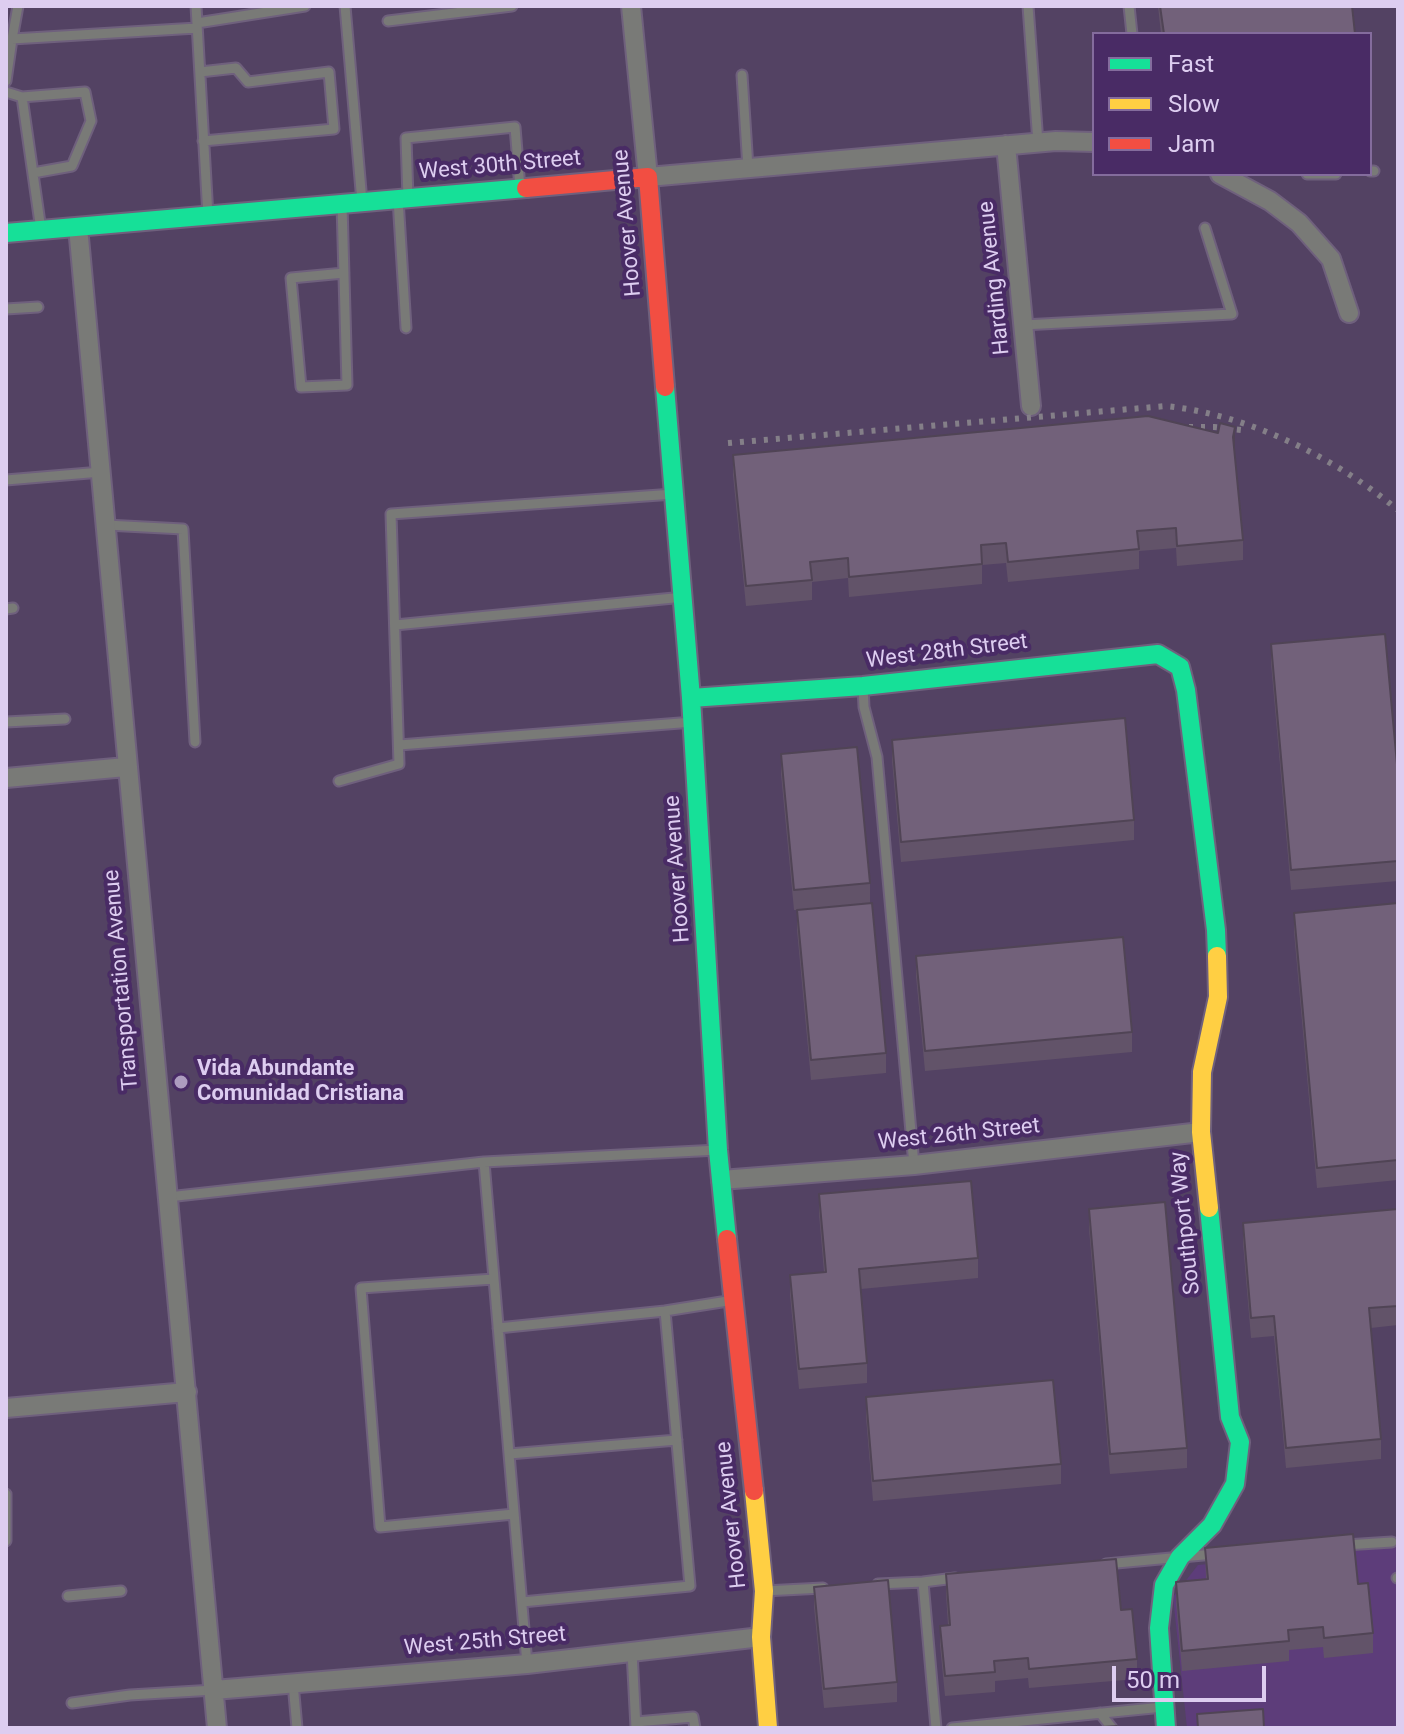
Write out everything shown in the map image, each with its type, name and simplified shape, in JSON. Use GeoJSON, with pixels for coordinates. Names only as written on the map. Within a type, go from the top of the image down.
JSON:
{"type":"FeatureCollection","features":[{"type":"Feature","properties":{"kind":"street","name":"Hoover Avenue"},"geometry":{"type":"LineString","coordinates":[[631,6],[684,597],[718,1150],[764,1591],[761,1637],[768,1728]]}},
{"type":"Feature","properties":{"kind":"street","name":"West 30th Street"},"geometry":{"type":"LineString","coordinates":[[6,233],[1006,145],[1092,142]]}},
{"type":"Feature","properties":{"kind":"street","name":"Harding Avenue"},"geometry":{"type":"LineString","coordinates":[[1006,145],[1031,406]]}},
{"type":"Feature","properties":{"kind":"street"},"geometry":{"type":"LineString","coordinates":[[1224,176],[1270,201],[1299,223],[1331,259],[1349,313]]}},
{"type":"Feature","properties":{"kind":"street","name":"Transportation Avenue"},"geometry":{"type":"LineString","coordinates":[[78,227],[217,1728]]}},
{"type":"Feature","properties":{"kind":"street","name":"West 28th Street"},"geometry":{"type":"LineString","coordinates":[[691,698],[863,686],[1158,654],[1180,667],[1186,690]]}},
{"type":"Feature","properties":{"kind":"street","name":"Southport Way"},"geometry":{"type":"LineString","coordinates":[[1166,1728],[1159,1628],[1164,1585],[1180,1557],[1212,1525],[1235,1484],[1240,1442],[1230,1417],[1201,1132],[1202,1072],[1218,984],[1216,930],[1186,690]]}},
{"type":"Feature","properties":{"kind":"street"},"geometry":{"type":"LineString","coordinates":[[6,778],[126,767]]}},
{"type":"Feature","properties":{"kind":"street","name":"West 26th Street"},"geometry":{"type":"LineString","coordinates":[[721,1180],[914,1165],[1201,1132]]}},
{"type":"Feature","properties":{"kind":"street"},"geometry":{"type":"LineString","coordinates":[[6,1408],[187,1392]]}},
{"type":"Feature","properties":{"kind":"street","name":"West 25th Street"},"geometry":{"type":"LineString","coordinates":[[214,1690],[527,1664],[761,1637]]}},
{"type":"Feature","properties":{"kind":"lane"},"geometry":{"type":"LineString","coordinates":[[6,81],[18,6]]}},
{"type":"Feature","properties":{"kind":"lane"},"geometry":{"type":"LineString","coordinates":[[196,6],[208,216]]}},
{"type":"Feature","properties":{"kind":"lane"},"geometry":{"type":"LineString","coordinates":[[12,39],[197,26],[305,6]]}},
{"type":"Feature","properties":{"kind":"lane"},"geometry":{"type":"LineString","coordinates":[[345,6],[362,202]]}},
{"type":"Feature","properties":{"kind":"lane"},"geometry":{"type":"LineString","coordinates":[[388,21],[512,6]]}},
{"type":"Feature","properties":{"kind":"lane"},"geometry":{"type":"LineString","coordinates":[[1028,6],[1038,143]]}},
{"type":"Feature","properties":{"kind":"lane"},"geometry":{"type":"LineString","coordinates":[[1129,6],[1132,32]]}},
{"type":"Feature","properties":{"kind":"lane"},"geometry":{"type":"LineString","coordinates":[[200,72],[236,68],[248,82],[329,72],[334,129],[203,141]]}},
{"type":"Feature","properties":{"kind":"lane"},"geometry":{"type":"LineString","coordinates":[[742,75],[748,168]]}},
{"type":"Feature","properties":{"kind":"lane"},"geometry":{"type":"LineString","coordinates":[[6,92],[22,97],[85,92],[91,121],[72,166],[33,173]]}},
{"type":"Feature","properties":{"kind":"lane"},"geometry":{"type":"LineString","coordinates":[[22,97],[41,230]]}},
{"type":"Feature","properties":{"kind":"lane"},"geometry":{"type":"LineString","coordinates":[[406,328],[403,198],[406,138],[515,127],[520,188]]}},
{"type":"Feature","properties":{"kind":"lane"},"geometry":{"type":"LineString","coordinates":[[342,204],[344,273],[347,385],[301,387],[291,278],[344,273]]}},
{"type":"Feature","properties":{"kind":"lane"},"geometry":{"type":"LineString","coordinates":[[1023,325],[1232,314],[1205,228]]}},
{"type":"Feature","properties":{"kind":"lane"},"geometry":{"type":"LineString","coordinates":[[6,309],[38,307]]}},
{"type":"Feature","properties":{"kind":"lane"},"geometry":{"type":"LineString","coordinates":[[6,480],[101,472]]}},
{"type":"Feature","properties":{"kind":"lane"},"geometry":{"type":"LineString","coordinates":[[339,781],[399,764],[391,514],[676,494]]}},
{"type":"Feature","properties":{"kind":"lane"},"geometry":{"type":"LineString","coordinates":[[106,525],[183,529],[195,742]]}},
{"type":"Feature","properties":{"kind":"lane"},"geometry":{"type":"LineString","coordinates":[[395,625],[684,597]]}},
{"type":"Feature","properties":{"kind":"lane"},"geometry":{"type":"LineString","coordinates":[[863,686],[864,707],[877,757],[914,1165]]}},
{"type":"Feature","properties":{"kind":"lane"},"geometry":{"type":"LineString","coordinates":[[6,722],[65,719]]}},
{"type":"Feature","properties":{"kind":"lane"},"geometry":{"type":"LineString","coordinates":[[399,745],[693,722]]}},
{"type":"Feature","properties":{"kind":"lane"},"geometry":{"type":"LineString","coordinates":[[166,1197],[484,1162],[718,1150]]}},
{"type":"Feature","properties":{"kind":"lane"},"geometry":{"type":"LineString","coordinates":[[484,1162],[527,1664]]}},
{"type":"Feature","properties":{"kind":"lane"},"geometry":{"type":"LineString","coordinates":[[494,1279],[361,1288],[380,1527],[514,1514]]}},
{"type":"Feature","properties":{"kind":"lane"},"geometry":{"type":"LineString","coordinates":[[498,1328],[665,1311],[734,1300]]}},
{"type":"Feature","properties":{"kind":"lane"},"geometry":{"type":"LineString","coordinates":[[522,1602],[690,1586],[665,1311]]}},
{"type":"Feature","properties":{"kind":"lane"},"geometry":{"type":"LineString","coordinates":[[509,1454],[677,1440]]}},
{"type":"Feature","properties":{"kind":"lane"},"geometry":{"type":"LineString","coordinates":[[6,1494],[6,1541]]}},
{"type":"Feature","properties":{"kind":"lane"},"geometry":{"type":"LineString","coordinates":[[1331,1546],[1392,1542]]}},
{"type":"Feature","properties":{"kind":"lane"},"geometry":{"type":"LineString","coordinates":[[1089,1565],[1225,1553]]}},
{"type":"Feature","properties":{"kind":"lane"},"geometry":{"type":"LineString","coordinates":[[860,1585],[968,1577]]}},
{"type":"Feature","properties":{"kind":"lane"},"geometry":{"type":"LineString","coordinates":[[923,1582],[936,1728]]}},
{"type":"Feature","properties":{"kind":"lane"},"geometry":{"type":"LineString","coordinates":[[764,1591],[828,1587]]}},
{"type":"Feature","properties":{"kind":"lane"},"geometry":{"type":"LineString","coordinates":[[68,1596],[121,1591]]}},
{"type":"Feature","properties":{"kind":"lane"},"geometry":{"type":"LineString","coordinates":[[632,1652],[636,1725],[693,1717],[695,1728]]}},
{"type":"Feature","properties":{"kind":"lane"},"geometry":{"type":"LineString","coordinates":[[293,1683],[297,1728]]}},
{"type":"Feature","properties":{"kind":"lane"},"geometry":{"type":"LineString","coordinates":[[72,1703],[130,1695],[214,1690]]}},
{"type":"Feature","properties":{"kind":"lane"},"geometry":{"type":"LineString","coordinates":[[954,1728],[1016,1725],[1165,1706]]}},
{"type":"Feature","properties":{"kind":"lane"},"geometry":{"type":"LineString","coordinates":[[1100,1713],[1112,1728]]}},
{"type":"Feature","properties":{"kind":"shaded area"},"geometry":{"type":"Polygon","coordinates":[[[1398,1547],[1398,1728],[1187,1728],[1173,1597],[1198,1565],[1398,1547]]]}},
{"type":"Feature","properties":{"kind":"building"},"geometry":{"type":"Polygon","coordinates":[[[1160,6],[1352,6],[1355,32],[1164,32],[1160,6]]]}},
{"type":"Feature","properties":{"kind":"building"},"geometry":{"type":"Polygon","coordinates":[[[1148,416],[1218,433],[1220,423],[1235,427],[1233,437],[1243,540],[1177,546],[1176,528],[1137,531],[1139,549],[1008,562],[1006,543],[981,545],[982,564],[849,577],[848,558],[810,562],[812,580],[746,586],[733,455],[1148,416]]]}},
{"type":"Feature","properties":{"kind":"building"},"geometry":{"type":"Polygon","coordinates":[[[1385,634],[1398,775],[1398,861],[1291,870],[1271,644],[1385,634]]]}},
{"type":"Feature","properties":{"kind":"building"},"geometry":{"type":"Polygon","coordinates":[[[1125,718],[1134,820],[901,842],[892,740],[1125,718]]]}},
{"type":"Feature","properties":{"kind":"building"},"geometry":{"type":"Polygon","coordinates":[[[857,747],[870,883],[794,890],[781,754],[857,747]]]}},
{"type":"Feature","properties":{"kind":"building"},"geometry":{"type":"Polygon","coordinates":[[[872,903],[886,1053],[811,1060],[797,910],[872,903]]]}},
{"type":"Feature","properties":{"kind":"building"},"geometry":{"type":"Polygon","coordinates":[[[1398,903],[1398,1160],[1317,1168],[1294,913],[1398,903]]]}},
{"type":"Feature","properties":{"kind":"building"},"geometry":{"type":"Polygon","coordinates":[[[1123,937],[1132,1032],[925,1051],[916,956],[1123,937]]]}},
{"type":"Feature","properties":{"kind":"building"},"geometry":{"type":"Polygon","coordinates":[[[971,1181],[978,1258],[859,1269],[867,1363],[799,1369],[790,1275],[826,1272],[819,1194],[971,1181]]]}},
{"type":"Feature","properties":{"kind":"building"},"geometry":{"type":"Polygon","coordinates":[[[1165,1202],[1187,1448],[1110,1454],[1089,1209],[1165,1202]]]}},
{"type":"Feature","properties":{"kind":"building"},"geometry":{"type":"Polygon","coordinates":[[[1398,1209],[1398,1306],[1369,1308],[1381,1439],[1286,1448],[1274,1316],[1251,1318],[1243,1223],[1398,1209]]]}},
{"type":"Feature","properties":{"kind":"building"},"geometry":{"type":"Polygon","coordinates":[[[1053,1380],[1061,1464],[873,1481],[866,1397],[1053,1380]]]}},
{"type":"Feature","properties":{"kind":"building"},"geometry":{"type":"Polygon","coordinates":[[[1353,1534],[1358,1584],[1368,1583],[1373,1633],[1324,1638],[1323,1627],[1288,1630],[1289,1641],[1182,1651],[1176,1582],[1208,1579],[1205,1548],[1353,1534]]]}},
{"type":"Feature","properties":{"kind":"building"},"geometry":{"type":"Polygon","coordinates":[[[1116,1559],[1121,1610],[1132,1609],[1137,1659],[1029,1669],[1028,1658],[994,1661],[995,1672],[945,1676],[940,1626],[950,1625],[946,1574],[1116,1559]]]}},
{"type":"Feature","properties":{"kind":"building"},"geometry":{"type":"Polygon","coordinates":[[[888,1580],[897,1682],[824,1689],[814,1587],[888,1580]]]}},
{"type":"Feature","properties":{"kind":"building"},"geometry":{"type":"Polygon","coordinates":[[[1263,1709],[1264,1728],[1198,1728],[1197,1714],[1263,1709]]]}},
{"type":"Feature","properties":{"kind":"railway"},"geometry":{"type":"LineString","coordinates":[[728,443],[1166,406],[1228,419],[1289,442],[1346,473],[1398,510]]}},
{"type":"Feature","properties":{"kind":"railway"},"geometry":{"type":"LineString","coordinates":[[1165,427],[1241,430]]}},
{"type":"Feature","properties":{"kind":"traffic: fast"},"geometry":{"type":"LineString","coordinates":[[6,233],[526,188]]}},
{"type":"Feature","properties":{"kind":"traffic: fast"},"geometry":{"type":"LineString","coordinates":[[665,387],[691,698],[718,1150],[727,1239]]}},
{"type":"Feature","properties":{"kind":"traffic: fast"},"geometry":{"type":"LineString","coordinates":[[691,698],[863,686],[1158,654],[1180,667],[1186,690],[1217,956]]}},
{"type":"Feature","properties":{"kind":"traffic: fast"},"geometry":{"type":"LineString","coordinates":[[1166,1728],[1159,1628],[1164,1585],[1180,1557],[1212,1525],[1235,1484],[1240,1442],[1230,1417],[1209,1208]]}},
{"type":"Feature","properties":{"kind":"traffic: slow"},"geometry":{"type":"LineString","coordinates":[[1209,1208],[1201,1132],[1202,1072],[1218,997],[1217,956]]}},
{"type":"Feature","properties":{"kind":"traffic: slow"},"geometry":{"type":"LineString","coordinates":[[754,1491],[764,1591],[761,1637],[768,1728]]}},
{"type":"Feature","properties":{"kind":"traffic: jam"},"geometry":{"type":"LineString","coordinates":[[526,188],[648,177],[665,387]]}},
{"type":"Feature","properties":{"kind":"traffic: jam"},"geometry":{"type":"LineString","coordinates":[[727,1239],[754,1491]]}},
{"type":"Feature","properties":{"kind":"place","name":"Vida Abundante Comunidad Cristiana"},"geometry":{"type":"Point","coordinates":[181,1082]}}]}
